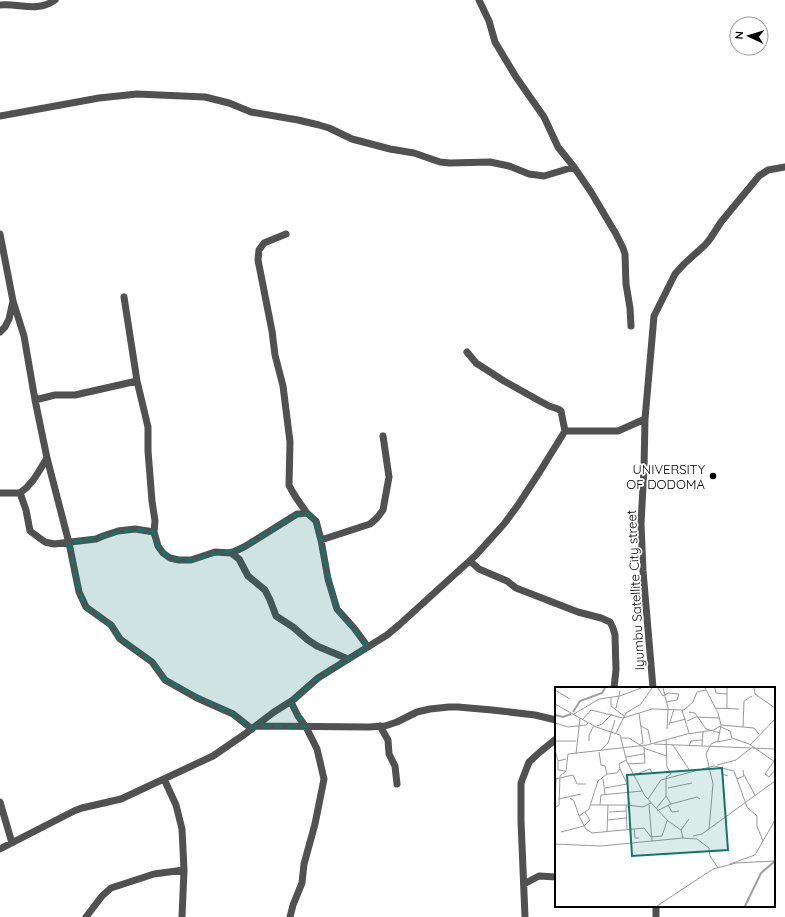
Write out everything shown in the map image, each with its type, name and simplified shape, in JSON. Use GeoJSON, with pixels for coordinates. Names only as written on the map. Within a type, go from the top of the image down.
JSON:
{"type":"FeatureCollection","features":[{"type":"Feature","properties":{"kind":"street"},"geometry":{"type":"LineString","coordinates":[[0,5],[6,4],[26,7],[44,6],[55,0]]}},
{"type":"Feature","properties":{"kind":"street"},"geometry":{"type":"LineString","coordinates":[[479,0],[490,21],[495,42],[516,77],[544,117],[558,147],[591,192],[616,234],[625,254],[626,284],[631,326]]}},
{"type":"Feature","properties":{"kind":"street"},"geometry":{"type":"LineString","coordinates":[[0,116],[94,99],[137,94],[205,97],[229,103],[251,112],[319,125],[352,139],[390,149],[414,153],[440,162],[490,162],[508,166],[529,174],[544,176],[574,167]]}},
{"type":"Feature","properties":{"kind":"street","name":"Iyumbu Satellite City street"},"geometry":{"type":"LineString","coordinates":[[653,687],[643,570],[641,524],[645,419],[654,316],[675,274],[708,242],[721,222],[759,176],[768,170],[785,168]]}},
{"type":"Feature","properties":{"kind":"street"},"geometry":{"type":"LineString","coordinates":[[0,234],[13,301],[24,336],[47,458],[69,543],[79,592],[86,607],[111,625],[120,640],[152,662],[165,680],[197,698],[234,714],[254,728],[369,728],[397,722],[417,712],[430,709],[458,707],[535,715],[555,720]]}},
{"type":"Feature","properties":{"kind":"street"},"geometry":{"type":"LineString","coordinates":[[286,234],[264,243],[259,250],[258,260],[275,355],[283,386],[290,442],[289,485],[307,514],[316,521],[328,579],[337,609],[368,646]]}},
{"type":"Feature","properties":{"kind":"street"},"geometry":{"type":"LineString","coordinates":[[124,297],[137,381],[148,427],[148,452],[155,521],[154,532],[158,546],[163,553],[170,558],[191,560],[215,552],[231,553],[244,547],[297,514],[307,514]]}},
{"type":"Feature","properties":{"kind":"street"},"geometry":{"type":"LineString","coordinates":[[0,332],[5,327],[9,318],[13,301]]}},
{"type":"Feature","properties":{"kind":"street"},"geometry":{"type":"LineString","coordinates":[[0,849],[74,811],[121,799],[213,756],[254,728],[261,721],[291,702],[318,678],[387,635],[476,556],[504,524],[518,505],[565,431],[561,411],[504,381],[476,363],[467,352]]}},
{"type":"Feature","properties":{"kind":"street"},"geometry":{"type":"LineString","coordinates":[[35,400],[55,395],[75,395],[137,381]]}},
{"type":"Feature","properties":{"kind":"street"},"geometry":{"type":"LineString","coordinates":[[565,431],[618,430],[645,419]]}},
{"type":"Feature","properties":{"kind":"street"},"geometry":{"type":"LineString","coordinates":[[321,540],[370,524],[383,510],[389,477],[382,436]]}},
{"type":"Feature","properties":{"kind":"street"},"geometry":{"type":"LineString","coordinates":[[0,493],[20,493],[27,488],[47,458]]}},
{"type":"Feature","properties":{"kind":"street"},"geometry":{"type":"LineString","coordinates":[[20,493],[26,510],[30,531],[45,542],[54,544],[96,540],[118,531],[129,529],[154,532]]}},
{"type":"Feature","properties":{"kind":"street"},"geometry":{"type":"LineString","coordinates":[[231,553],[239,559],[248,576],[265,590],[276,616],[293,627],[318,647],[348,659]]}},
{"type":"Feature","properties":{"kind":"street"},"geometry":{"type":"LineString","coordinates":[[470,561],[479,569],[506,581],[516,588],[578,612],[610,622],[615,635],[616,670],[614,687]]}},
{"type":"Feature","properties":{"kind":"street"},"geometry":{"type":"LineString","coordinates":[[290,917],[302,883],[304,864],[315,824],[324,779],[317,749],[291,702]]}},
{"type":"Feature","properties":{"kind":"street"},"geometry":{"type":"LineString","coordinates":[[380,726],[388,740],[389,754],[395,766],[397,784]]}},
{"type":"Feature","properties":{"kind":"street"},"geometry":{"type":"LineString","coordinates":[[525,917],[521,783],[529,762],[555,740]]}},
{"type":"Feature","properties":{"kind":"street"},"geometry":{"type":"LineString","coordinates":[[164,779],[176,804],[182,830],[184,849],[182,917]]}},
{"type":"Feature","properties":{"kind":"street"},"geometry":{"type":"LineString","coordinates":[[0,802],[12,844]]}},
{"type":"Feature","properties":{"kind":"street"},"geometry":{"type":"LineString","coordinates":[[86,917],[102,896],[111,888],[154,874],[184,870]]}},
{"type":"Feature","properties":{"kind":"street"},"geometry":{"type":"LineString","coordinates":[[524,884],[539,876],[555,877]]}},
{"type":"Feature","properties":{"kind":"highlighted area"},"geometry":{"type":"Polygon","coordinates":[[[307,513],[316,521],[337,609],[368,647],[318,678],[291,702],[306,727],[256,726],[252,729],[233,714],[165,680],[152,662],[120,639],[111,625],[86,607],[79,592],[69,543],[135,529],[154,532],[158,546],[170,558],[191,560],[244,547],[297,514],[307,513]]]}},
{"type":"Feature","properties":{"kind":"place","name":"UNIVERSITY OF DODOMA"},"geometry":{"type":"Point","coordinates":[713,476]}}]}
